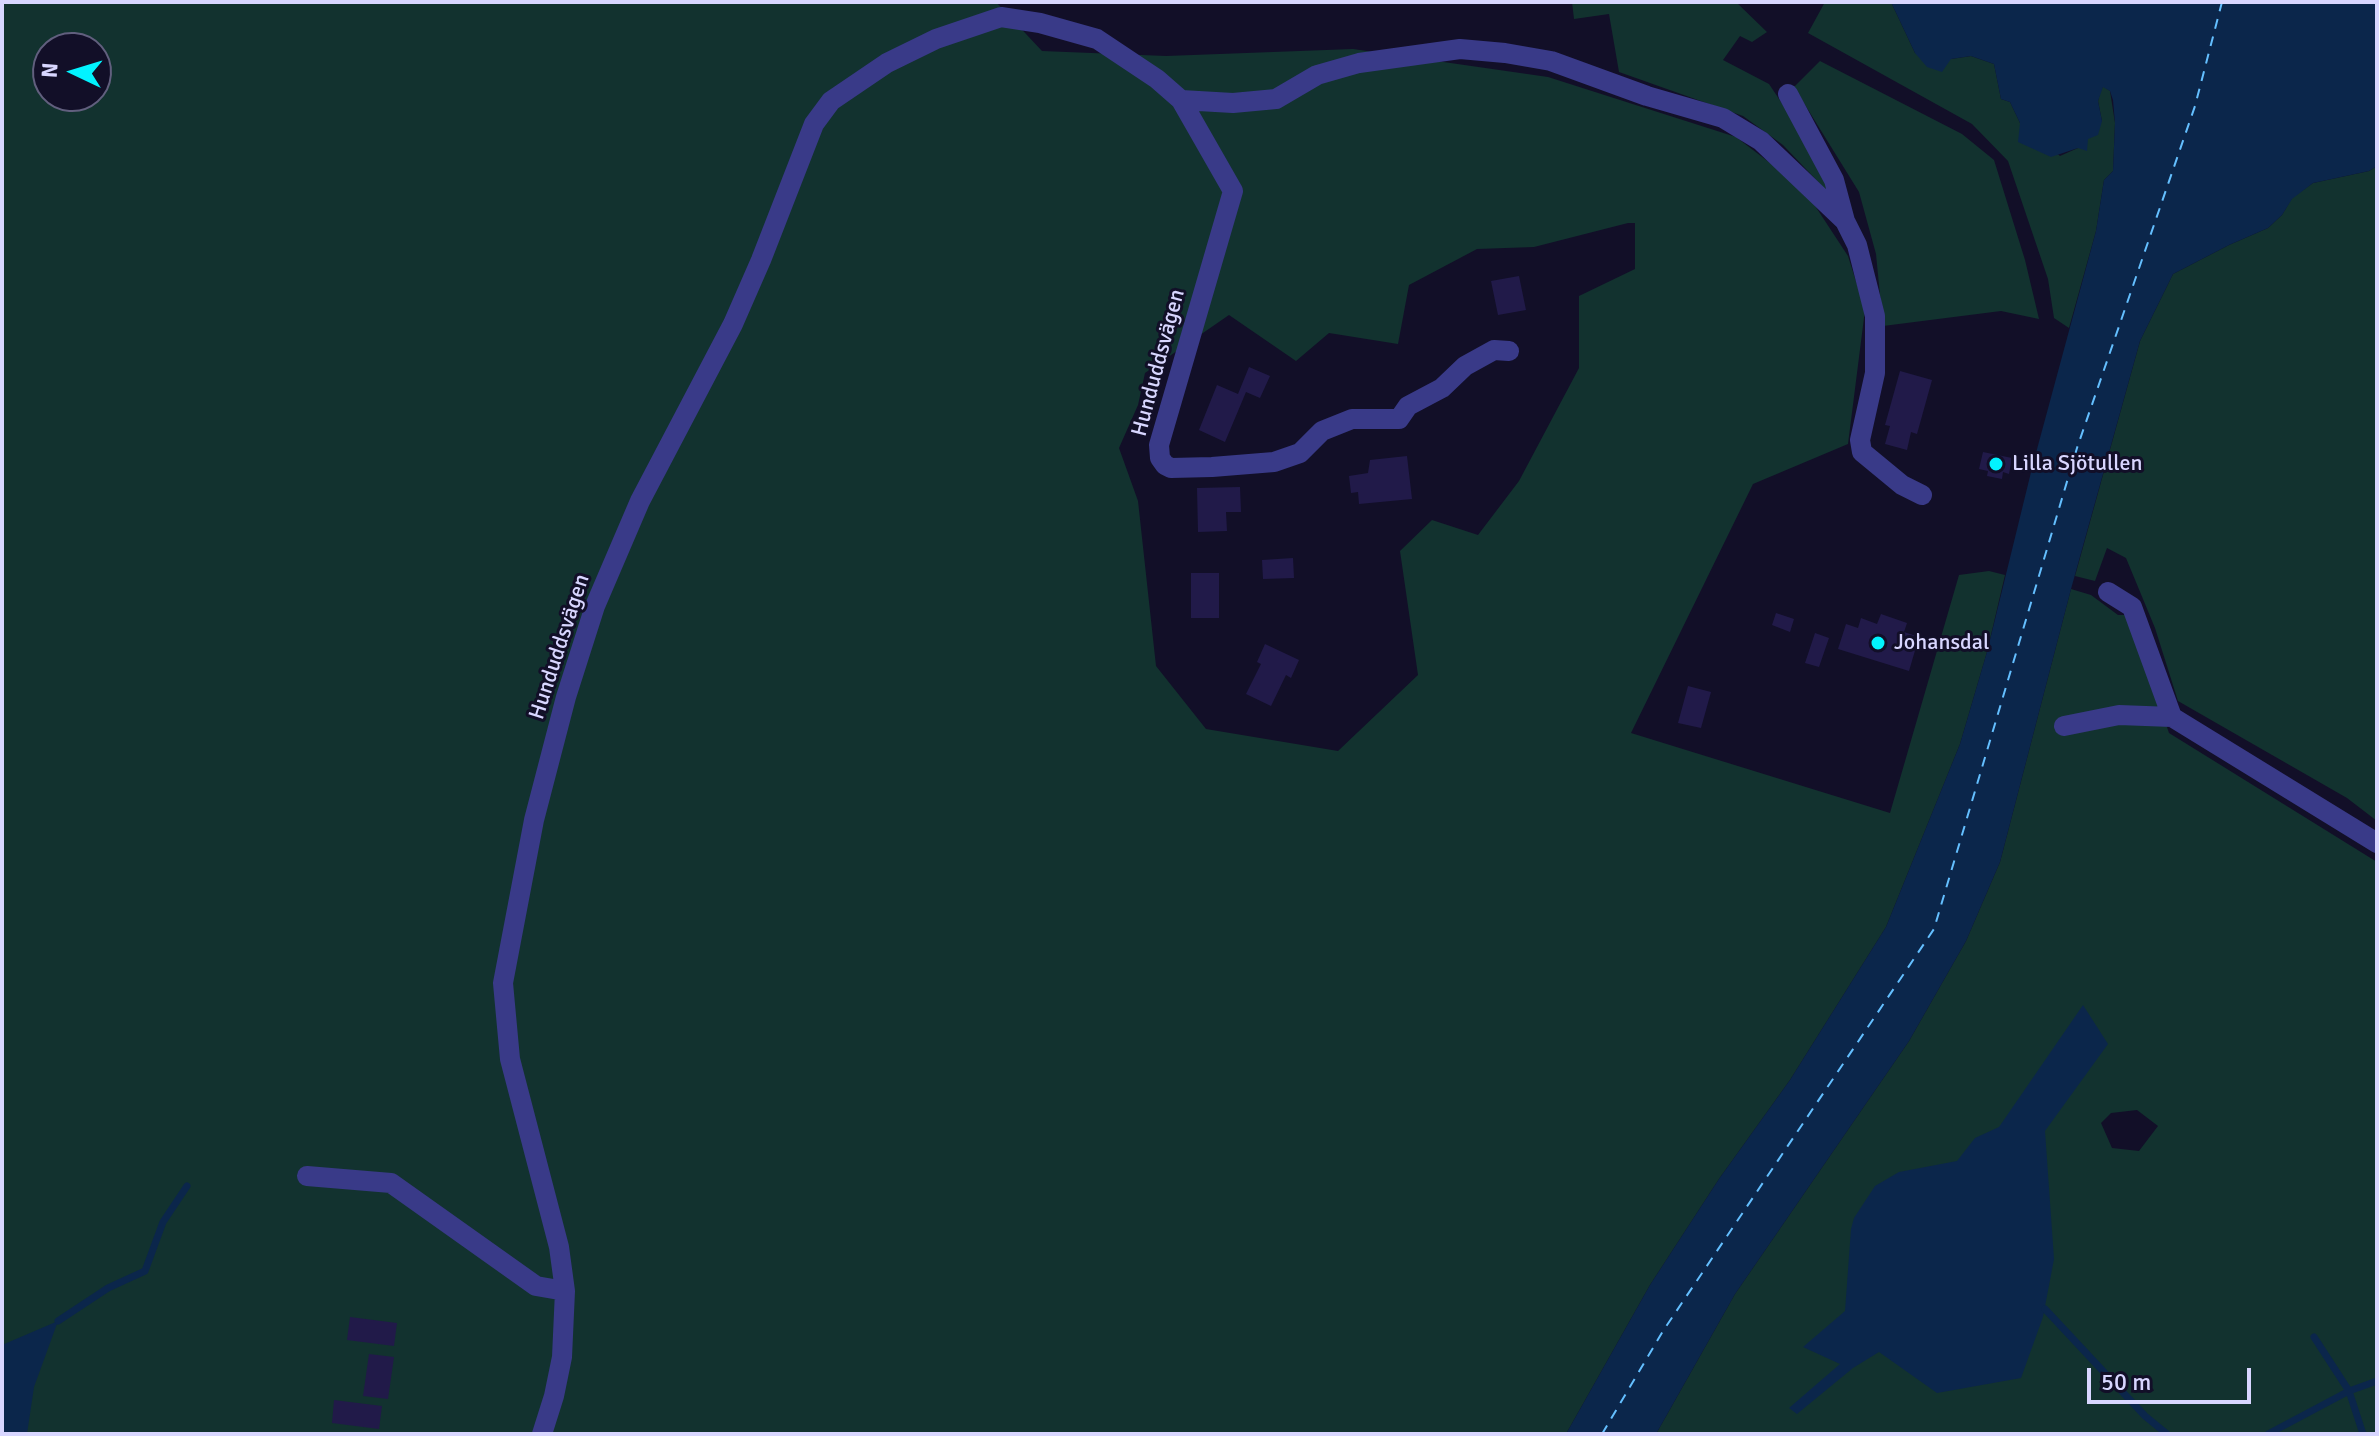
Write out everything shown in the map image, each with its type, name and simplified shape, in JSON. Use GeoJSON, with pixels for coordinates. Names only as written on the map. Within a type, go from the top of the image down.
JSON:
{"type":"FeatureCollection","features":[{"type":"Feature","properties":{"kind":"street","name":"Hunduddsvägen"},"geometry":{"type":"LineString","coordinates":[[542,1434],[562,1357],[565,1291],[559,1247],[510,1059],[503,983],[534,820],[566,697],[595,606],[640,501],[733,324],[814,124],[831,101],[887,63],[1006,10],[1097,39],[1157,79],[1181,100],[1233,191],[1159,445],[1160,458],[1171,468],[1274,462],[1300,453],[1322,431],[1352,419],[1399,419],[1408,406],[1442,388],[1465,366],[1494,350],[1509,351]]}},
{"type":"Feature","properties":{"kind":"street"},"geometry":{"type":"LineString","coordinates":[[1181,100],[1233,103],[1276,99],[1317,75],[1359,63],[1460,49],[1551,61],[1647,96],[1723,118],[1761,141],[1845,221]]}},
{"type":"Feature","properties":{"kind":"street"},"geometry":{"type":"LineString","coordinates":[[1788,94],[1834,180],[1845,221],[1857,245],[1875,316],[1875,373],[1860,440],[1862,452],[1902,485],[1922,495]]}},
{"type":"Feature","properties":{"kind":"street"},"geometry":{"type":"LineString","coordinates":[[2108,592],[2132,607],[2172,717]]}},
{"type":"Feature","properties":{"kind":"street"},"geometry":{"type":"LineString","coordinates":[[2064,726],[2119,715],[2172,717],[2377,843]]}},
{"type":"Feature","properties":{"kind":"street"},"geometry":{"type":"LineString","coordinates":[[307,1176],[391,1183],[536,1286],[565,1291]]}},
{"type":"Feature","properties":{"kind":"green space"},"geometry":{"type":"Polygon","coordinates":[[[2,2],[996,2],[1042,51],[1166,56],[1353,49],[1548,77],[1736,137],[1804,189],[1848,256],[1865,310],[1848,444],[1753,484],[1631,733],[1890,813],[1959,575],[1989,571],[2005,575],[1987,652],[1960,744],[1886,927],[1790,1080],[1719,1179],[1650,1285],[1566,1434],[2,1434],[2,2]],[[1635,223],[1534,247],[1477,249],[1409,285],[1398,344],[1329,333],[1296,361],[1229,315],[1145,373],[1138,405],[1119,448],[1138,501],[1156,666],[1206,729],[1338,751],[1418,675],[1400,551],[1432,520],[1478,535],[1519,481],[1579,368],[1579,296],[1635,269],[1635,223]]]}},
{"type":"Feature","properties":{"kind":"green space"},"geometry":{"type":"Polygon","coordinates":[[[1572,2],[1736,2],[1767,32],[1752,42],[1740,36],[1723,60],[1769,84],[1801,132],[1830,190],[1825,189],[1783,145],[1743,116],[1619,72],[1609,14],[1574,19],[1572,2]]]}},
{"type":"Feature","properties":{"kind":"green space"},"geometry":{"type":"Polygon","coordinates":[[[1825,2],[1891,2],[1915,53],[1951,59],[1971,56],[1994,64],[2001,99],[2010,102],[2020,123],[2060,156],[2078,148],[2102,121],[2098,101],[2100,93],[2103,86],[2110,91],[2115,123],[2113,171],[2104,180],[2096,231],[2069,328],[2054,318],[2048,279],[2008,161],[1972,124],[1808,33],[1825,2]]]}},
{"type":"Feature","properties":{"kind":"green space"},"geometry":{"type":"Polygon","coordinates":[[[1820,61],[1962,134],[1994,160],[2025,260],[2039,319],[2001,311],[1883,326],[1876,254],[1859,192],[1794,87],[1820,61]]]}},
{"type":"Feature","properties":{"kind":"green space"},"geometry":{"type":"Polygon","coordinates":[[[2377,166],[2377,821],[2347,798],[2178,701],[2155,628],[2126,558],[2107,548],[2095,581],[2075,576],[2140,341],[2173,274],[2268,228],[2282,215],[2292,198],[2313,183],[2369,171],[2377,166]]]}},
{"type":"Feature","properties":{"kind":"green space"},"geometry":{"type":"Polygon","coordinates":[[[2071,589],[2091,595],[2118,615],[2129,615],[2169,733],[2377,862],[2377,1434],[1656,1434],[1735,1294],[1909,1041],[1966,941],[2000,862],[2071,589]],[[2137,1110],[2111,1113],[2101,1123],[2112,1148],[2139,1151],[2158,1126],[2137,1110]]]}},
{"type":"Feature","properties":{"kind":"water"},"geometry":{"type":"Polygon","coordinates":[[[1891,2],[2377,2],[2377,166],[2369,171],[2313,183],[2292,199],[2282,215],[2268,228],[2173,274],[2140,341],[2000,862],[1966,941],[1909,1041],[1735,1294],[1656,1434],[1566,1434],[1650,1285],[1719,1179],[1790,1080],[1886,927],[1960,744],[1987,652],[2033,464],[2096,231],[2104,180],[2113,171],[2115,123],[2110,91],[2103,87],[2098,101],[2102,121],[2098,135],[2088,139],[2087,151],[2078,148],[2051,157],[2018,142],[2020,123],[2010,102],[2001,99],[1994,64],[1971,56],[1951,59],[1942,72],[1927,67],[1915,53],[1891,2]]]}},
{"type":"Feature","properties":{"kind":"water"},"geometry":{"type":"Polygon","coordinates":[[[2083,1005],[2108,1044],[2045,1131],[2054,1259],[2043,1317],[2021,1378],[1937,1393],[1879,1352],[1853,1368],[1797,1414],[1789,1408],[1840,1364],[1803,1347],[1845,1311],[1851,1229],[1854,1218],[1875,1186],[1899,1172],[1957,1161],[1975,1138],[1999,1127],[2083,1005]]]}},
{"type":"Feature","properties":{"kind":"water"},"geometry":{"type":"Polygon","coordinates":[[[58,1321],[34,1387],[27,1434],[2,1434],[2,1345],[58,1321]]]}},
{"type":"Feature","properties":{"kind":"building"},"geometry":{"type":"Polygon","coordinates":[[[1519,276],[1526,310],[1498,315],[1491,281],[1519,276]]]}},
{"type":"Feature","properties":{"kind":"building"},"geometry":{"type":"Polygon","coordinates":[[[1249,367],[1270,376],[1260,398],[1246,392],[1225,442],[1199,430],[1217,385],[1238,394],[1249,367]]]}},
{"type":"Feature","properties":{"kind":"building"},"geometry":{"type":"Polygon","coordinates":[[[1900,371],[1932,380],[1917,434],[1911,432],[1907,450],[1885,444],[1890,426],[1885,425],[1900,371]]]}},
{"type":"Feature","properties":{"kind":"building","name":"Lilla Sjötullen"},"geometry":{"type":"Polygon","coordinates":[[[1983,452],[2012,458],[2009,474],[2003,472],[2002,479],[1987,476],[1988,471],[1979,469],[1983,452]]]}},
{"type":"Feature","properties":{"kind":"building"},"geometry":{"type":"Polygon","coordinates":[[[1407,456],[1412,499],[1359,504],[1358,492],[1351,493],[1349,476],[1368,473],[1370,460],[1407,456]]]}},
{"type":"Feature","properties":{"kind":"building"},"geometry":{"type":"Polygon","coordinates":[[[1240,487],[1241,512],[1226,512],[1227,531],[1198,532],[1197,488],[1240,487]]]}},
{"type":"Feature","properties":{"kind":"building"},"geometry":{"type":"Polygon","coordinates":[[[1293,558],[1294,578],[1263,579],[1262,560],[1293,558]]]}},
{"type":"Feature","properties":{"kind":"building"},"geometry":{"type":"Polygon","coordinates":[[[1191,573],[1219,573],[1219,618],[1191,618],[1191,573]]]}},
{"type":"Feature","properties":{"kind":"building"},"geometry":{"type":"Polygon","coordinates":[[[1776,613],[1794,619],[1790,632],[1772,625],[1776,613]]]}},
{"type":"Feature","properties":{"kind":"building","name":"Johansdal"},"geometry":{"type":"Polygon","coordinates":[[[1881,614],[1907,623],[1904,632],[1919,637],[1909,671],[1838,649],[1846,624],[1858,628],[1861,618],[1877,624],[1881,614]]]}},
{"type":"Feature","properties":{"kind":"building"},"geometry":{"type":"Polygon","coordinates":[[[1815,633],[1829,638],[1819,667],[1805,663],[1815,633]]]}},
{"type":"Feature","properties":{"kind":"building"},"geometry":{"type":"Polygon","coordinates":[[[1265,644],[1299,660],[1291,678],[1286,675],[1271,706],[1246,694],[1261,664],[1257,662],[1265,644]]]}},
{"type":"Feature","properties":{"kind":"building"},"geometry":{"type":"Polygon","coordinates":[[[1688,686],[1711,692],[1701,728],[1678,723],[1688,686]]]}},
{"type":"Feature","properties":{"kind":"building"},"geometry":{"type":"Polygon","coordinates":[[[350,1317],[397,1323],[394,1346],[347,1340],[350,1317]]]}},
{"type":"Feature","properties":{"kind":"building"},"geometry":{"type":"Polygon","coordinates":[[[369,1354],[394,1357],[388,1399],[363,1396],[369,1354]]]}},
{"type":"Feature","properties":{"kind":"building"},"geometry":{"type":"Polygon","coordinates":[[[334,1400],[382,1406],[379,1429],[332,1423],[334,1400]]]}},
{"type":"Feature","properties":{"kind":"waterway"},"geometry":{"type":"LineString","coordinates":[[58,1321],[108,1288],[145,1271],[163,1222],[187,1186]]}},
{"type":"Feature","properties":{"kind":"waterway"},"geometry":{"type":"LineString","coordinates":[[2045,1309],[2145,1416],[2167,1434]]}},
{"type":"Feature","properties":{"kind":"waterway"},"geometry":{"type":"LineString","coordinates":[[2314,1337],[2349,1391],[2363,1434]]}},
{"type":"Feature","properties":{"kind":"waterway"},"geometry":{"type":"LineString","coordinates":[[2268,1434],[2349,1391],[2377,1381]]}},
{"type":"Feature","properties":{"kind":"ferry route"},"geometry":{"type":"LineString","coordinates":[[1602,1434],[1663,1331],[1934,929],[2077,448],[2195,106],[2222,2]]}},
{"type":"Feature","properties":{"kind":"place","name":"Lilla Sjötullen"},"geometry":{"type":"Point","coordinates":[1996,464]}},
{"type":"Feature","properties":{"kind":"place","name":"Johansdal"},"geometry":{"type":"Point","coordinates":[1878,643]}}]}
